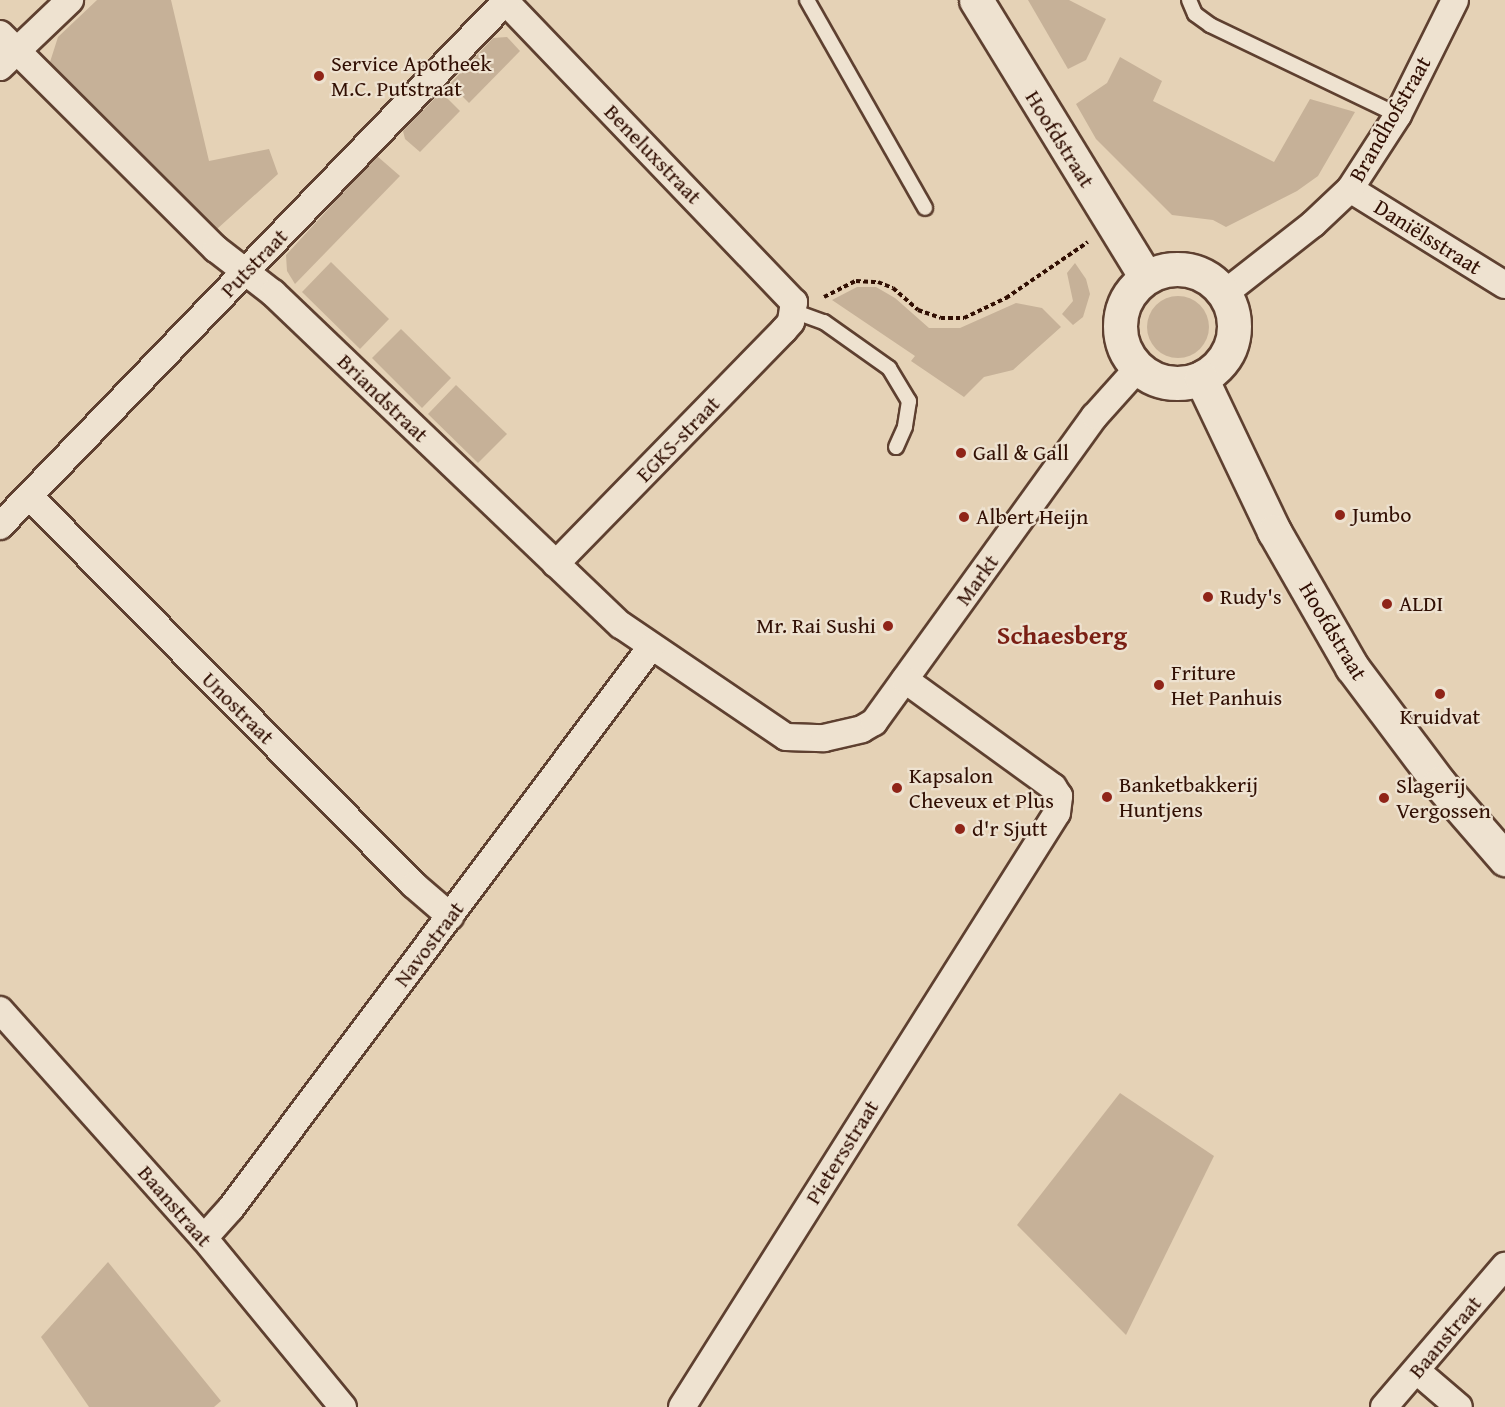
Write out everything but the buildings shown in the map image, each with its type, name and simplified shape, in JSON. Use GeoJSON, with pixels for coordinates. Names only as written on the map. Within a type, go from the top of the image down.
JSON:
{"type":"FeatureCollection","features":[{"type":"Feature","properties":{"kind":"street"},"geometry":{"type":"LineString","coordinates":[[6,51],[70,0]]}},
{"type":"Feature","properties":{"kind":"street","name":"Putstraat"},"geometry":{"type":"LineString","coordinates":[[0,526],[505,0]]}},
{"type":"Feature","properties":{"kind":"street","name":"Beneluxstraat"},"geometry":{"type":"LineString","coordinates":[[505,0],[787,292],[794,302],[794,311]]}},
{"type":"Feature","properties":{"kind":"street","name":"Hoofdstraat"},"geometry":{"type":"LineString","coordinates":[[976,0],[1146,277]]}},
{"type":"Feature","properties":{"kind":"street","name":"Brandhofstraat"},"geometry":{"type":"LineString","coordinates":[[1225,293],[1313,224],[1350,189],[1398,115],[1455,0]]}},
{"type":"Feature","properties":{"kind":"street","name":"Briandstraat"},"geometry":{"type":"LineString","coordinates":[[6,51],[208,240],[245,272],[273,292],[556,564],[651,646],[786,737]]}},
{"type":"Feature","properties":{"kind":"street","name":"Daniëlsstraat"},"geometry":{"type":"LineString","coordinates":[[1350,189],[1505,285]]}},
{"type":"Feature","properties":{"kind":"street"},"geometry":{"type":"LineString","coordinates":[[1180,268],[1213,280],[1225,293],[1233,311],[1235,331],[1229,350],[1218,367],[1201,378],[1189,382],[1161,381],[1138,368],[1125,351],[1120,331],[1122,310],[1131,291],[1146,277],[1180,268]]}},
{"type":"Feature","properties":{"kind":"street","name":"EGKS-straat"},"geometry":{"type":"LineString","coordinates":[[556,564],[784,330],[794,311]]}},
{"type":"Feature","properties":{"kind":"street","name":"Markt"},"geometry":{"type":"LineString","coordinates":[[786,737],[824,738],[862,729],[874,722],[1095,416],[1138,368]]}},
{"type":"Feature","properties":{"kind":"street","name":"Hoofdstraat"},"geometry":{"type":"LineString","coordinates":[[1201,378],[1274,531],[1352,667],[1439,783],[1505,860]]}},
{"type":"Feature","properties":{"kind":"street","name":"Unostraat"},"geometry":{"type":"LineString","coordinates":[[28,496],[414,885],[450,916]]}},
{"type":"Feature","properties":{"kind":"street","name":"Navostraat"},"geometry":{"type":"LineString","coordinates":[[204,1238],[231,1208],[651,646]]}},
{"type":"Feature","properties":{"kind":"street","name":"Pietersstraat"},"geometry":{"type":"LineString","coordinates":[[682,1407],[1057,813],[1059,796],[1053,787],[905,680]]}},
{"type":"Feature","properties":{"kind":"street","name":"Baanstraat"},"geometry":{"type":"LineString","coordinates":[[0,1010],[204,1238],[343,1407]]}},
{"type":"Feature","properties":{"kind":"street","name":"Baanstraat"},"geometry":{"type":"LineString","coordinates":[[1384,1407],[1505,1266]]}},
{"type":"Feature","properties":{"kind":"street"},"geometry":{"type":"LineString","coordinates":[[1417,1371],[1459,1407]]}},
{"type":"Feature","properties":{"kind":"lane"},"geometry":{"type":"LineString","coordinates":[[807,0],[926,208]]}},
{"type":"Feature","properties":{"kind":"lane"},"geometry":{"type":"LineString","coordinates":[[1189,0],[1195,14],[1210,25],[1398,115]]}},
{"type":"Feature","properties":{"kind":"lane"},"geometry":{"type":"LineString","coordinates":[[794,311],[824,322],[889,368],[909,401],[905,427],[897,447]]}},
{"type":"Feature","properties":{"kind":"path"},"geometry":{"type":"LineString","coordinates":[[794,311],[856,281],[878,282],[893,288],[918,310],[941,318],[964,318],[1006,298],[1114,225]]}},
{"type":"Feature","properties":{"kind":"shaded area"},"geometry":{"type":"Polygon","coordinates":[[[97,0],[171,0],[209,161],[269,149],[278,174],[217,229],[50,62],[58,37],[97,0]]]}},
{"type":"Feature","properties":{"kind":"shaded area"},"geometry":{"type":"Polygon","coordinates":[[[1028,0],[1069,0],[1106,19],[1086,60],[1068,69],[1028,0]]]}},
{"type":"Feature","properties":{"kind":"shaded area"},"geometry":{"type":"Polygon","coordinates":[[[507,37],[520,51],[469,103],[450,84],[493,38],[507,37]]]}},
{"type":"Feature","properties":{"kind":"shaded area"},"geometry":{"type":"Polygon","coordinates":[[[1120,57],[1162,81],[1153,101],[1274,162],[1310,99],[1355,112],[1318,176],[1297,191],[1226,227],[1213,220],[1172,215],[1096,139],[1076,104],[1107,83],[1120,57]]]}},
{"type":"Feature","properties":{"kind":"shaded area"},"geometry":{"type":"Polygon","coordinates":[[[441,92],[460,111],[420,152],[405,139],[403,131],[441,92]]]}},
{"type":"Feature","properties":{"kind":"shaded area"},"geometry":{"type":"Polygon","coordinates":[[[377,156],[400,176],[295,284],[287,271],[286,255],[377,156]]]}},
{"type":"Feature","properties":{"kind":"shaded area"},"geometry":{"type":"Polygon","coordinates":[[[331,262],[389,319],[360,349],[302,292],[331,262]]]}},
{"type":"Feature","properties":{"kind":"shaded area"},"geometry":{"type":"Polygon","coordinates":[[[1075,263],[1086,279],[1090,294],[1083,317],[1073,325],[1062,314],[1073,301],[1067,273],[1075,263]]]}},
{"type":"Feature","properties":{"kind":"shaded area"},"geometry":{"type":"Polygon","coordinates":[[[857,287],[876,287],[895,298],[929,328],[960,328],[1016,303],[1042,308],[1061,327],[1013,370],[984,377],[964,397],[911,361],[915,356],[832,300],[857,287]]]}},
{"type":"Feature","properties":{"kind":"shaded area"},"geometry":{"type":"Polygon","coordinates":[[[1172,296],[1184,296],[1200,305],[1207,315],[1209,327],[1207,339],[1200,349],[1184,358],[1172,358],[1161,353],[1152,344],[1147,333],[1147,321],[1152,310],[1161,301],[1172,296]]]}},
{"type":"Feature","properties":{"kind":"shaded area"},"geometry":{"type":"Polygon","coordinates":[[[401,329],[451,378],[422,408],[372,358],[401,329]]]}},
{"type":"Feature","properties":{"kind":"shaded area"},"geometry":{"type":"Polygon","coordinates":[[[456,385],[507,434],[478,463],[428,414],[456,385]]]}},
{"type":"Feature","properties":{"kind":"shaded area"},"geometry":{"type":"Polygon","coordinates":[[[1120,1093],[1214,1156],[1126,1335],[1017,1225],[1120,1093]]]}},
{"type":"Feature","properties":{"kind":"shaded area"},"geometry":{"type":"Polygon","coordinates":[[[108,1262],[221,1401],[214,1407],[89,1407],[41,1337],[108,1262]]]}},
{"type":"Feature","properties":{"kind":"place","name":"Service Apotheek M.C. Putstraat"},"geometry":{"type":"Point","coordinates":[319,76]}},
{"type":"Feature","properties":{"kind":"place","name":"Gall & Gall"},"geometry":{"type":"Point","coordinates":[961,453]}},
{"type":"Feature","properties":{"kind":"place","name":"Jumbo"},"geometry":{"type":"Point","coordinates":[1340,515]}},
{"type":"Feature","properties":{"kind":"place","name":"Albert Heijn"},"geometry":{"type":"Point","coordinates":[964,517]}},
{"type":"Feature","properties":{"kind":"place","name":"Rudy's"},"geometry":{"type":"Point","coordinates":[1208,597]}},
{"type":"Feature","properties":{"kind":"place","name":"ALDI"},"geometry":{"type":"Point","coordinates":[1387,604]}},
{"type":"Feature","properties":{"kind":"place","name":"Mr. Rai Sushi"},"geometry":{"type":"Point","coordinates":[888,626]}},
{"type":"Feature","properties":{"kind":"place","name":"Friture Het Panhuis"},"geometry":{"type":"Point","coordinates":[1159,685]}},
{"type":"Feature","properties":{"kind":"place","name":"Kruidvat"},"geometry":{"type":"Point","coordinates":[1440,694]}},
{"type":"Feature","properties":{"kind":"place","name":"Kapsalon Cheveux et Plus"},"geometry":{"type":"Point","coordinates":[897,788]}},
{"type":"Feature","properties":{"kind":"place","name":"Banketbakkerij Huntjens"},"geometry":{"type":"Point","coordinates":[1107,797]}},
{"type":"Feature","properties":{"kind":"place","name":"Slagerij Vergossen"},"geometry":{"type":"Point","coordinates":[1384,798]}},
{"type":"Feature","properties":{"kind":"place","name":"d'r Sjutt"},"geometry":{"type":"Point","coordinates":[960,829]}},
{"type":"Feature","properties":{"kind":"district","name":"Schaesberg"},"geometry":{"type":"Point","coordinates":[1062,635]}}]}
